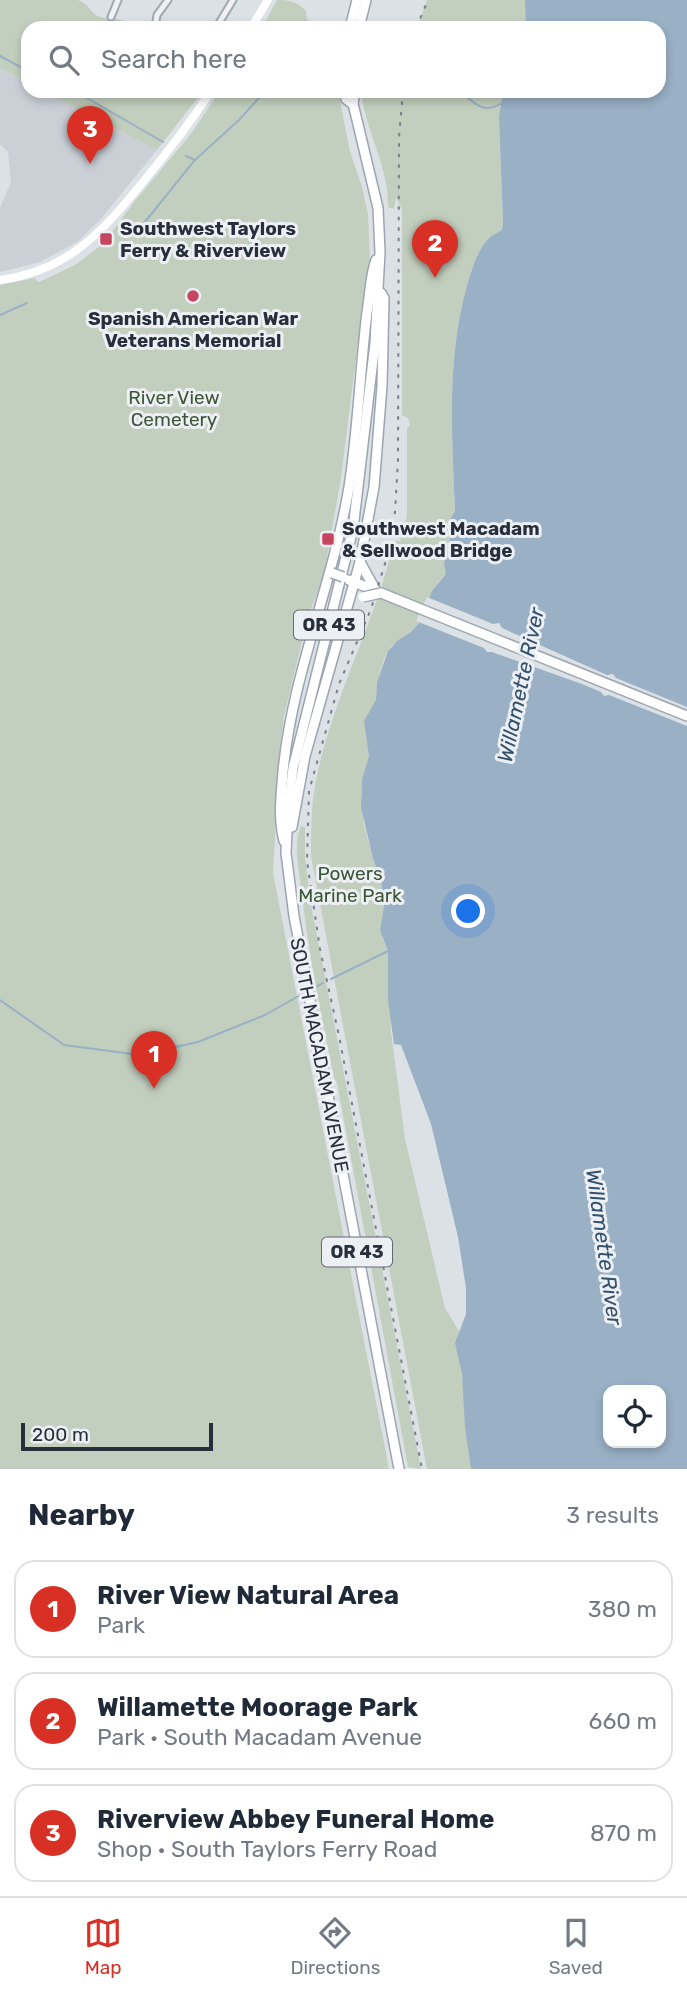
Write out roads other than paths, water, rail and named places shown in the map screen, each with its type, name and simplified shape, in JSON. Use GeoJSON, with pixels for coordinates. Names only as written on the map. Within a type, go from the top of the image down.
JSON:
{"type":"FeatureCollection","features":[{"type":"Feature","properties":{"kind":"main road"},"geometry":{"type":"LineString","coordinates":[[255,21],[268,0]]}},
{"type":"Feature","properties":{"kind":"main road"},"geometry":{"type":"LineString","coordinates":[[352,21],[357,0]]}},
{"type":"Feature","properties":{"kind":"main road"},"geometry":{"type":"LineString","coordinates":[[361,21],[366,0]]}},
{"type":"Feature","properties":{"kind":"main road"},"geometry":{"type":"LineString","coordinates":[[0,279],[22,276],[45,268],[77,252],[95,237],[153,169],[206,98]]}},
{"type":"Feature","properties":{"kind":"main road","name":"SOUTH MACADAM AVENUE"},"geometry":{"type":"LineString","coordinates":[[346,98],[353,104]]}},
{"type":"Feature","properties":{"kind":"main road","name":"SOUTH MACADAM AVENUE"},"geometry":{"type":"LineString","coordinates":[[354,98],[353,104],[378,208],[380,252],[368,420],[353,529],[293,768],[286,853],[300,956],[399,1469]]}},
{"type":"Feature","properties":{"kind":"main road"},"geometry":{"type":"LineString","coordinates":[[286,853],[280,824],[289,729],[310,637],[332,573],[349,488],[374,263],[380,252]]}},
{"type":"Feature","properties":{"kind":"main road"},"geometry":{"type":"LineString","coordinates":[[286,853],[300,777],[360,562],[370,510],[382,386],[384,298],[379,290]]}},
{"type":"Feature","properties":{"kind":"main road"},"geometry":{"type":"LineString","coordinates":[[360,562],[379,592]]}},
{"type":"Feature","properties":{"kind":"main road"},"geometry":{"type":"LineString","coordinates":[[332,573],[687,716]]}},
{"type":"Feature","properties":{"kind":"main road"},"geometry":{"type":"LineString","coordinates":[[347,611],[356,600],[379,592]]}},
{"type":"Feature","properties":{"kind":"street"},"geometry":{"type":"LineString","coordinates":[[111,17],[118,0]]}},
{"type":"Feature","properties":{"kind":"street"},"geometry":{"type":"LineString","coordinates":[[156,21],[157,15],[168,0]]}},
{"type":"Feature","properties":{"kind":"street"},"geometry":{"type":"LineString","coordinates":[[220,21],[233,0]]}},
{"type":"Feature","properties":{"kind":"water","name":"Willamette River"},"geometry":{"type":"Polygon","coordinates":[[[525,0],[687,0],[687,1469],[471,1469],[462,1374],[455,1343],[466,1314],[466,1288],[458,1237],[431,1124],[401,1045],[394,1044],[388,1001],[388,951],[380,930],[384,906],[381,879],[373,859],[361,807],[362,779],[369,756],[364,721],[376,700],[377,682],[388,651],[421,621],[432,591],[446,574],[444,563],[446,553],[450,550],[449,521],[455,511],[452,396],[456,339],[468,282],[476,259],[488,239],[502,230],[499,117],[502,98],[666,98],[666,21],[526,21],[525,0]]]}},
{"type":"Feature","properties":{"kind":"waterway"},"geometry":{"type":"LineString","coordinates":[[0,56],[21,67]]}},
{"type":"Feature","properties":{"kind":"waterway"},"geometry":{"type":"LineString","coordinates":[[87,98],[163,142]]}},
{"type":"Feature","properties":{"kind":"waterway"},"geometry":{"type":"LineString","coordinates":[[186,156],[195,160],[259,98]]}},
{"type":"Feature","properties":{"kind":"waterway"},"geometry":{"type":"LineString","coordinates":[[468,98],[488,108],[500,104]]}},
{"type":"Feature","properties":{"kind":"waterway"},"geometry":{"type":"LineString","coordinates":[[144,223],[194,161]]}},
{"type":"Feature","properties":{"kind":"waterway"},"geometry":{"type":"LineString","coordinates":[[0,315],[27,303]]}},
{"type":"Feature","properties":{"kind":"waterway"},"geometry":{"type":"LineString","coordinates":[[331,979],[388,951]]}},
{"type":"Feature","properties":{"kind":"waterway"},"geometry":{"type":"LineString","coordinates":[[312,989],[323,983]]}},
{"type":"Feature","properties":{"kind":"waterway"},"geometry":{"type":"LineString","coordinates":[[0,1000],[64,1045],[140,1055],[198,1042],[265,1015],[304,993]]}},
{"type":"Feature","properties":{"kind":"railway"},"geometry":{"type":"LineString","coordinates":[[419,21],[428,0]]}},
{"type":"Feature","properties":{"kind":"railway"},"geometry":{"type":"LineString","coordinates":[[402,98],[399,137],[398,460],[395,512],[388,554],[371,609],[339,684],[309,791],[307,861],[320,949],[422,1469]]}},
{"type":"Feature","properties":{"kind":"place","name":"Riverview Abbey Funeral Home"},"geometry":{"type":"Point","coordinates":[90,164]}},
{"type":"Feature","properties":{"kind":"place","name":"Southwest Taylors Ferry & Riverview"},"geometry":{"type":"Point","coordinates":[106,239]}},
{"type":"Feature","properties":{"kind":"place","name":"Willamette Moorage Park"},"geometry":{"type":"Point","coordinates":[435,278]}},
{"type":"Feature","properties":{"kind":"place","name":"Spanish American War Veterans Memorial"},"geometry":{"type":"Point","coordinates":[193,296]}},
{"type":"Feature","properties":{"kind":"place","name":"Southwest Macadam & Sellwood Bridge"},"geometry":{"type":"Point","coordinates":[328,539]}},
{"type":"Feature","properties":{"kind":"place","name":"River View Natural Area"},"geometry":{"type":"Point","coordinates":[154,1089]}},
{"type":"Feature","properties":{"kind":"park label","name":"River View Cemetery"},"geometry":{"type":"Point","coordinates":[174,408]}},
{"type":"Feature","properties":{"kind":"park label","name":"Powers Marine Park"},"geometry":{"type":"Point","coordinates":[350,884]}}]}
